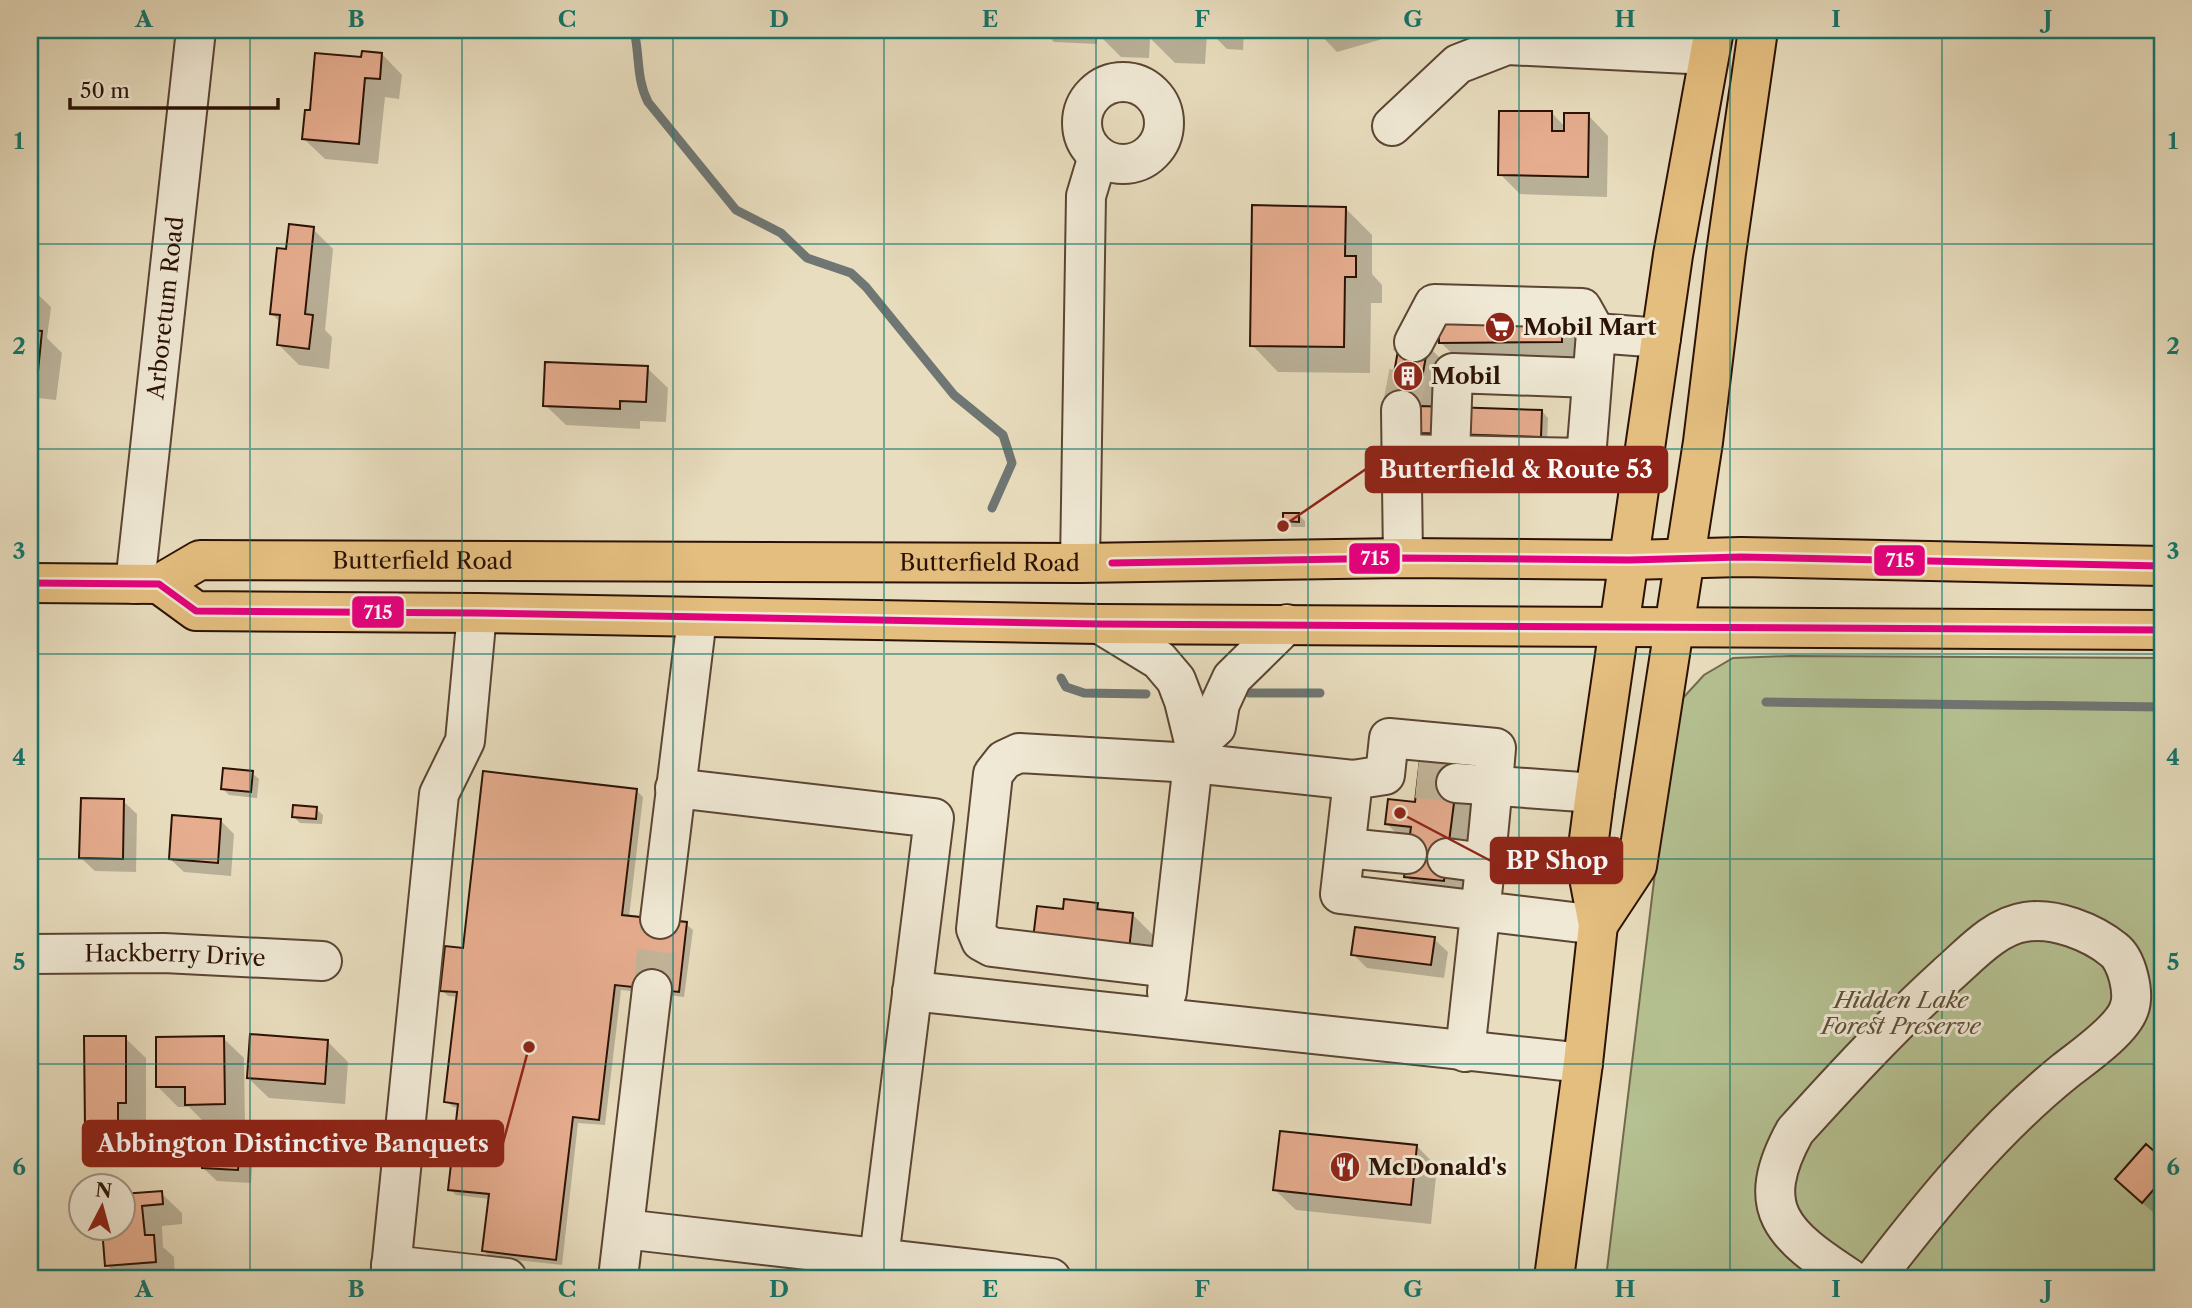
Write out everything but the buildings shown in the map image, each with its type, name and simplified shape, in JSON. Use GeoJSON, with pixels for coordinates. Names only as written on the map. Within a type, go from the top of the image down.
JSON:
{"type":"FeatureCollection","features":[{"type":"Feature","properties":{"kind":"main road"},"geometry":{"type":"LineString","coordinates":[[1598,925],[1637,866],[1703,442],[1726,253],[1758,30]]}},
{"type":"Feature","properties":{"kind":"main road"},"geometry":{"type":"LineString","coordinates":[[1554,1278],[1583,1063],[1598,925],[1586,862],[1594,793],[1673,255],[1711,43]]}},
{"type":"Feature","properties":{"kind":"main road","name":"Butterfield Road"},"geometry":{"type":"LineString","coordinates":[[147,584],[200,560],[1080,563],[1741,557],[2162,566]]}},
{"type":"Feature","properties":{"kind":"main road"},"geometry":{"type":"LineString","coordinates":[[30,583],[147,584],[196,611],[1101,624],[2162,630]]}},
{"type":"Feature","properties":{"kind":"street","name":"Arboretum Road"},"geometry":{"type":"LineString","coordinates":[[147,584],[196,30]]}},
{"type":"Feature","properties":{"kind":"street"},"geometry":{"type":"LineString","coordinates":[[1392,126],[1458,64],[1507,45],[1711,43]]}},
{"type":"Feature","properties":{"kind":"street"},"geometry":{"type":"LineString","coordinates":[[1080,563],[1086,196],[1098,156]]}},
{"type":"Feature","properties":{"kind":"street"},"geometry":{"type":"LineString","coordinates":[[1400,454],[1586,458],[1596,333],[1582,308],[1434,304],[1414,342]]}},
{"type":"Feature","properties":{"kind":"street"},"geometry":{"type":"LineString","coordinates":[[1596,333],[1661,338]]}},
{"type":"Feature","properties":{"kind":"street"},"geometry":{"type":"LineString","coordinates":[[1450,454],[1452,373],[1592,378]]}},
{"type":"Feature","properties":{"kind":"street"},"geometry":{"type":"LineString","coordinates":[[1401,410],[1403,558]]}},
{"type":"Feature","properties":{"kind":"street"},"geometry":{"type":"LineString","coordinates":[[477,613],[465,741],[439,794],[391,1272],[507,1278]]}},
{"type":"Feature","properties":{"kind":"street"},"geometry":{"type":"LineString","coordinates":[[660,919],[697,618]]}},
{"type":"Feature","properties":{"kind":"street"},"geometry":{"type":"LineString","coordinates":[[1101,624],[1159,660],[1176,680],[1184,701],[1194,755],[1164,1019]]}},
{"type":"Feature","properties":{"kind":"street"},"geometry":{"type":"LineString","coordinates":[[1194,755],[1216,727],[1220,704],[1232,678],[1287,624]]}},
{"type":"Feature","properties":{"kind":"street"},"geometry":{"type":"LineString","coordinates":[[1465,1052],[1480,910],[1485,863],[1475,785],[1496,748],[1389,738],[1385,778],[1346,848],[1340,894],[1480,910],[1598,925]]}},
{"type":"Feature","properties":{"kind":"street"},"geometry":{"type":"LineString","coordinates":[[1169,968],[992,947],[981,941],[976,929],[993,774],[1004,761],[1019,753],[1194,755],[1385,778]]}},
{"type":"Feature","properties":{"kind":"street"},"geometry":{"type":"LineString","coordinates":[[1475,785],[1594,793]]}},
{"type":"Feature","properties":{"kind":"street"},"geometry":{"type":"LineString","coordinates":[[675,788],[934,818],[879,1258]]}},
{"type":"Feature","properties":{"kind":"street"},"geometry":{"type":"LineString","coordinates":[[1346,848],[1407,854]]}},
{"type":"Feature","properties":{"kind":"street"},"geometry":{"type":"LineString","coordinates":[[1447,858],[1485,863]]}},
{"type":"Feature","properties":{"kind":"street"},"geometry":{"type":"LineString","coordinates":[[1849,1278],[1816,1257],[1786,1227],[1780,1216],[1774,1198],[1775,1177],[1795,1131],[1911,1008],[1975,950],[2000,932],[2025,922],[2056,923],[2089,934],[2117,951],[2131,979],[2130,1009],[2112,1033],[2061,1074],[1989,1142],[1927,1211],[1875,1278]]}},
{"type":"Feature","properties":{"kind":"street"},"geometry":{"type":"LineString","coordinates":[[1011,1002],[1017,950]]}},
{"type":"Feature","properties":{"kind":"street","name":"Hackberry Drive"},"geometry":{"type":"LineString","coordinates":[[30,954],[164,953],[322,961]]}},
{"type":"Feature","properties":{"kind":"street"},"geometry":{"type":"LineString","coordinates":[[618,1278],[652,989]]}},
{"type":"Feature","properties":{"kind":"street"},"geometry":{"type":"LineString","coordinates":[[912,991],[1583,1063]]}},
{"type":"Feature","properties":{"kind":"street"},"geometry":{"type":"LineString","coordinates":[[624,1229],[879,1258],[930,1271],[1051,1278]]}},
{"type":"Feature","properties":{"kind":"green space","name":"Hidden Lake Forest Preserve"},"geometry":{"type":"Polygon","coordinates":[[[1733,658],[2162,658],[2162,1278],[1606,1278],[1664,798],[1682,699],[1704,675],[1733,658]]]}},
{"type":"Feature","properties":{"kind":"waterway"},"geometry":{"type":"LineString","coordinates":[[634,30],[640,76],[648,102],[736,210],[781,233],[807,258],[851,273],[866,287],[954,395],[1003,435],[1012,463],[992,508]]}},
{"type":"Feature","properties":{"kind":"waterway"},"geometry":{"type":"LineString","coordinates":[[1061,678],[1066,687],[1084,693],[1146,694]]}},
{"type":"Feature","properties":{"kind":"waterway"},"geometry":{"type":"LineString","coordinates":[[1249,693],[1320,693]]}},
{"type":"Feature","properties":{"kind":"waterway"},"geometry":{"type":"LineString","coordinates":[[1766,702],[2162,707]]}},
{"type":"Feature","properties":{"kind":"tunnel"},"geometry":{"type":"LineString","coordinates":[[1401,410],[1414,342]]}},
{"type":"Feature","properties":{"kind":"tunnel"},"geometry":{"type":"LineString","coordinates":[[1417,779],[1456,783]]}},
{"type":"Feature","properties":{"kind":"tunnel"},"geometry":{"type":"LineString","coordinates":[[652,989],[660,919]]}},
{"type":"Feature","properties":{"kind":"transit line","name":"715"},"geometry":{"type":"LineString","coordinates":[[1112,563],[1403,558],[1629,560],[1741,557],[2162,566]]}},
{"type":"Feature","properties":{"kind":"transit line","name":"715"},"geometry":{"type":"LineString","coordinates":[[30,583],[159,584],[196,611],[1100,624],[2162,630]]}},
{"type":"Feature","properties":{"kind":"place","name":"Mobil Mart"},"geometry":{"type":"Point","coordinates":[1500,327]}},
{"type":"Feature","properties":{"kind":"place","name":"Mobil"},"geometry":{"type":"Point","coordinates":[1408,376]}},
{"type":"Feature","properties":{"kind":"place","name":"Butterfield & Route 53"},"geometry":{"type":"Point","coordinates":[1283,526]}},
{"type":"Feature","properties":{"kind":"place","name":"BP Shop"},"geometry":{"type":"Point","coordinates":[1400,813]}},
{"type":"Feature","properties":{"kind":"place","name":"Abbington Distinctive Banquets"},"geometry":{"type":"Point","coordinates":[529,1047]}},
{"type":"Feature","properties":{"kind":"place","name":"McDonald's"},"geometry":{"type":"Point","coordinates":[1345,1167]}}]}
